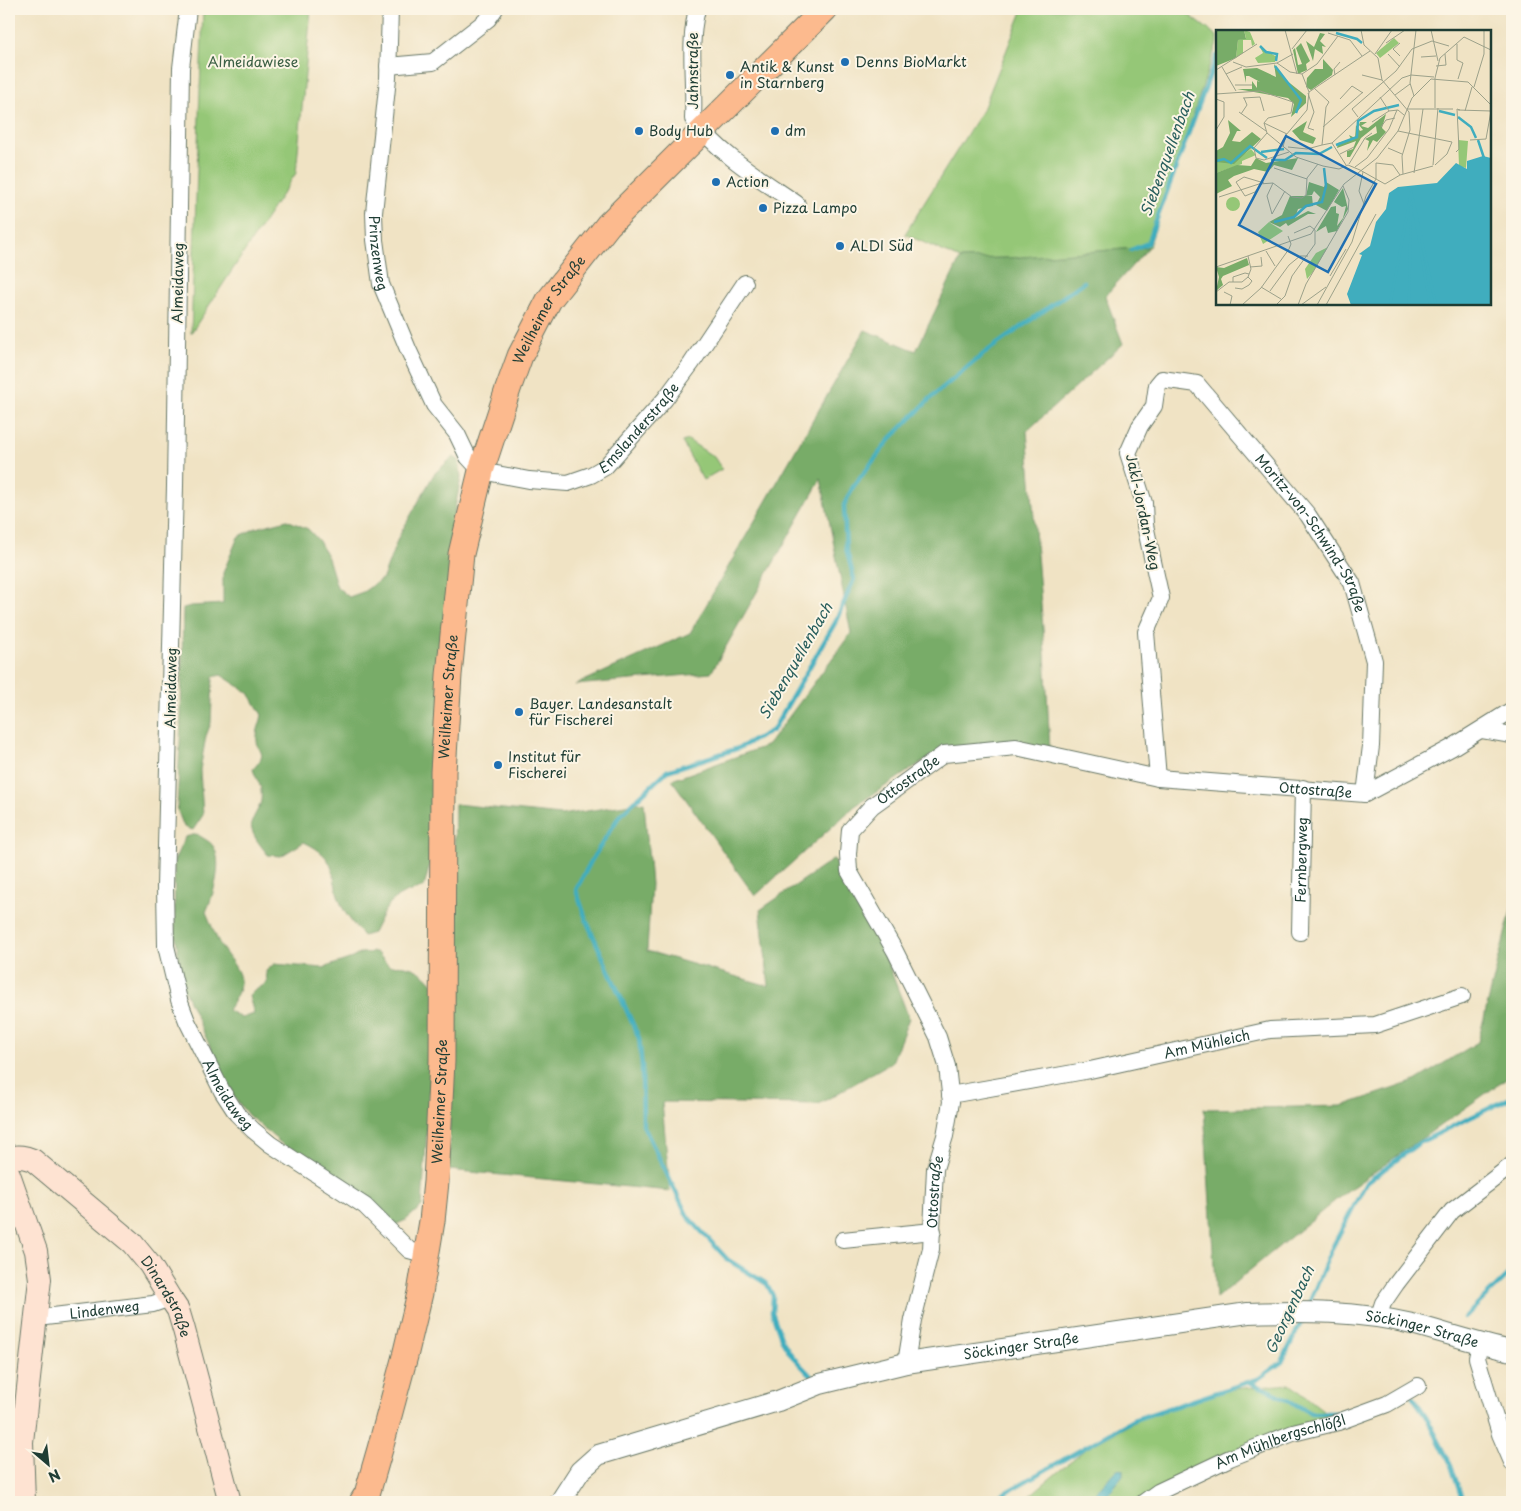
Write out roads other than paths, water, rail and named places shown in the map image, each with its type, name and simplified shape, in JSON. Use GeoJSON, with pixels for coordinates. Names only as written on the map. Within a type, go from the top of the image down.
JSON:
{"type":"FeatureCollection","features":[{"type":"Feature","properties":{"kind":"main road","name":"Weilheimer Straße"},"geometry":{"type":"LineString","coordinates":[[362,1502],[367,1494],[380,1449],[420,1293],[436,1182],[442,1061],[443,772],[449,675],[461,554],[481,471],[520,356],[549,300],[608,225],[825,9]]}},
{"type":"Feature","properties":{"kind":"main road","name":"Dinardstraße"},"geometry":{"type":"LineString","coordinates":[[9,1158],[14,1156],[33,1160],[132,1243],[150,1265],[178,1310],[230,1502]]}},
{"type":"Feature","properties":{"kind":"main road"},"geometry":{"type":"LineString","coordinates":[[9,1174],[36,1251],[40,1280],[22,1442],[24,1502]]}},
{"type":"Feature","properties":{"kind":"street","name":"Almeidaweg"},"geometry":{"type":"LineString","coordinates":[[188,9],[181,68],[176,455],[164,887],[166,946],[179,1000],[187,1021],[222,1091],[237,1114],[270,1144],[365,1206],[409,1250],[426,1255]]}},
{"type":"Feature","properties":{"kind":"street","name":"Prinzenweg"},"geometry":{"type":"LineString","coordinates":[[390,9],[388,66],[374,213],[375,240],[381,284],[434,405],[457,434],[468,457],[481,471]]}},
{"type":"Feature","properties":{"kind":"street"},"geometry":{"type":"LineString","coordinates":[[388,66],[433,62],[488,19],[495,9]]}},
{"type":"Feature","properties":{"kind":"street","name":"Jahnstraße"},"geometry":{"type":"LineString","coordinates":[[697,9],[692,39],[693,119],[702,130]]}},
{"type":"Feature","properties":{"kind":"street"},"geometry":{"type":"LineString","coordinates":[[702,130],[712,141],[738,162],[797,204]]}},
{"type":"Feature","properties":{"kind":"street","name":"Emslanderstraße"},"geometry":{"type":"LineString","coordinates":[[481,471],[530,480],[568,483],[592,475],[605,468],[665,399],[691,364],[745,283]]}},
{"type":"Feature","properties":{"kind":"street","name":"Moritz-von-Schwind-Straße"},"geometry":{"type":"LineString","coordinates":[[1140,426],[1154,406],[1157,386],[1162,379],[1197,384],[1308,515],[1352,583],[1374,662],[1371,746],[1365,794]]}},
{"type":"Feature","properties":{"kind":"street","name":"Jakl-Jordan-Weg"},"geometry":{"type":"LineString","coordinates":[[1140,426],[1128,453],[1144,503],[1146,525],[1161,598],[1146,632],[1158,778]]}},
{"type":"Feature","properties":{"kind":"street","name":"Ottostraße"},"geometry":{"type":"LineString","coordinates":[[906,1363],[908,1342],[931,1249],[935,1169],[945,1136],[952,1102],[946,1066],[938,1036],[895,951],[849,871],[850,830],[872,806],[944,754],[1016,747],[1158,778],[1365,794],[1482,730],[1512,710]]}},
{"type":"Feature","properties":{"kind":"street"},"geometry":{"type":"LineString","coordinates":[[1482,730],[1512,736]]}},
{"type":"Feature","properties":{"kind":"street","name":"Fernbergweg"},"geometry":{"type":"LineString","coordinates":[[1300,932],[1303,788]]}},
{"type":"Feature","properties":{"kind":"street","name":"Am Mühleich"},"geometry":{"type":"LineString","coordinates":[[950,1095],[1090,1070],[1270,1030],[1375,1025],[1462,996]]}},
{"type":"Feature","properties":{"kind":"street"},"geometry":{"type":"LineString","coordinates":[[1378,1318],[1383,1303],[1396,1284],[1452,1211],[1512,1165]]}},
{"type":"Feature","properties":{"kind":"street"},"geometry":{"type":"LineString","coordinates":[[843,1240],[932,1231]]}},
{"type":"Feature","properties":{"kind":"street","name":"Lindenweg"},"geometry":{"type":"LineString","coordinates":[[37,1318],[153,1304],[170,1298]]}},
{"type":"Feature","properties":{"kind":"street","name":"Söckinger Straße"},"geometry":{"type":"LineString","coordinates":[[560,1502],[580,1471],[598,1455],[778,1401],[820,1384],[906,1363],[1248,1313],[1294,1312],[1378,1318],[1411,1324],[1480,1344],[1512,1351]]}},
{"type":"Feature","properties":{"kind":"street"},"geometry":{"type":"LineString","coordinates":[[1480,1344],[1477,1358],[1500,1434],[1512,1462]]}},
{"type":"Feature","properties":{"kind":"street","name":"Am Mühlbergschlößl"},"geometry":{"type":"LineString","coordinates":[[1144,1502],[1158,1492],[1230,1458],[1293,1433],[1338,1422],[1387,1404],[1418,1386]]}},
{"type":"Feature","properties":{"kind":"water"},"geometry":{"type":"Polygon","coordinates":[[[1117,1469],[1123,1470],[1123,1476],[1105,1498],[1100,1501],[1096,1499],[1094,1494],[1117,1469]]]}},
{"type":"Feature","properties":{"kind":"waterway","name":"Siebenquellenbach"},"geometry":{"type":"LineString","coordinates":[[1131,250],[1148,243],[1216,59]]}},
{"type":"Feature","properties":{"kind":"waterway","name":"Siebenquellenbach"},"geometry":{"type":"LineString","coordinates":[[811,1376],[792,1356],[782,1340],[772,1312],[773,1296],[767,1284],[728,1260],[688,1217],[643,1125],[642,1067],[639,1038],[587,922],[576,890],[591,861],[620,815],[667,771],[739,748],[773,730],[835,623],[854,579],[846,548],[844,505],[853,487],[890,439],[934,395],[986,352],[1084,282]]}},
{"type":"Feature","properties":{"kind":"waterway","name":"Georgenbach"},"geometry":{"type":"LineString","coordinates":[[1308,1306],[1332,1248],[1366,1183],[1419,1143],[1512,1097]]}},
{"type":"Feature","properties":{"kind":"waterway"},"geometry":{"type":"LineString","coordinates":[[1464,1318],[1512,1271]]}},
{"type":"Feature","properties":{"kind":"waterway","name":"Georgenbach"},"geometry":{"type":"LineString","coordinates":[[989,1502],[1133,1420],[1258,1379],[1282,1362],[1303,1318]]}},
{"type":"Feature","properties":{"kind":"waterway"},"geometry":{"type":"LineString","coordinates":[[1249,1382],[1277,1394],[1311,1413],[1339,1413],[1346,1411]]}},
{"type":"Feature","properties":{"kind":"waterway"},"geometry":{"type":"LineString","coordinates":[[1413,1397],[1426,1416],[1451,1465],[1463,1502]]}},
{"type":"Feature","properties":{"kind":"place","name":"Denns BioMarkt"},"geometry":{"type":"Point","coordinates":[845,62]}},
{"type":"Feature","properties":{"kind":"place","name":"Antik & Kunst in Starnberg"},"geometry":{"type":"Point","coordinates":[730,75]}},
{"type":"Feature","properties":{"kind":"place","name":"Body Hub"},"geometry":{"type":"Point","coordinates":[639,131]}},
{"type":"Feature","properties":{"kind":"place","name":"dm"},"geometry":{"type":"Point","coordinates":[775,131]}},
{"type":"Feature","properties":{"kind":"place","name":"Action"},"geometry":{"type":"Point","coordinates":[716,182]}},
{"type":"Feature","properties":{"kind":"place","name":"Pizza Lampo"},"geometry":{"type":"Point","coordinates":[763,208]}},
{"type":"Feature","properties":{"kind":"place","name":"ALDI Süd"},"geometry":{"type":"Point","coordinates":[840,246]}},
{"type":"Feature","properties":{"kind":"place","name":"Bayer. Landesanstalt für Fischerei"},"geometry":{"type":"Point","coordinates":[519,712]}},
{"type":"Feature","properties":{"kind":"place","name":"Institut für Fischerei"},"geometry":{"type":"Point","coordinates":[498,765]}},
{"type":"Feature","properties":{"kind":"park label","name":"Almeidawiese"},"geometry":{"type":"Point","coordinates":[253,62]}}]}
